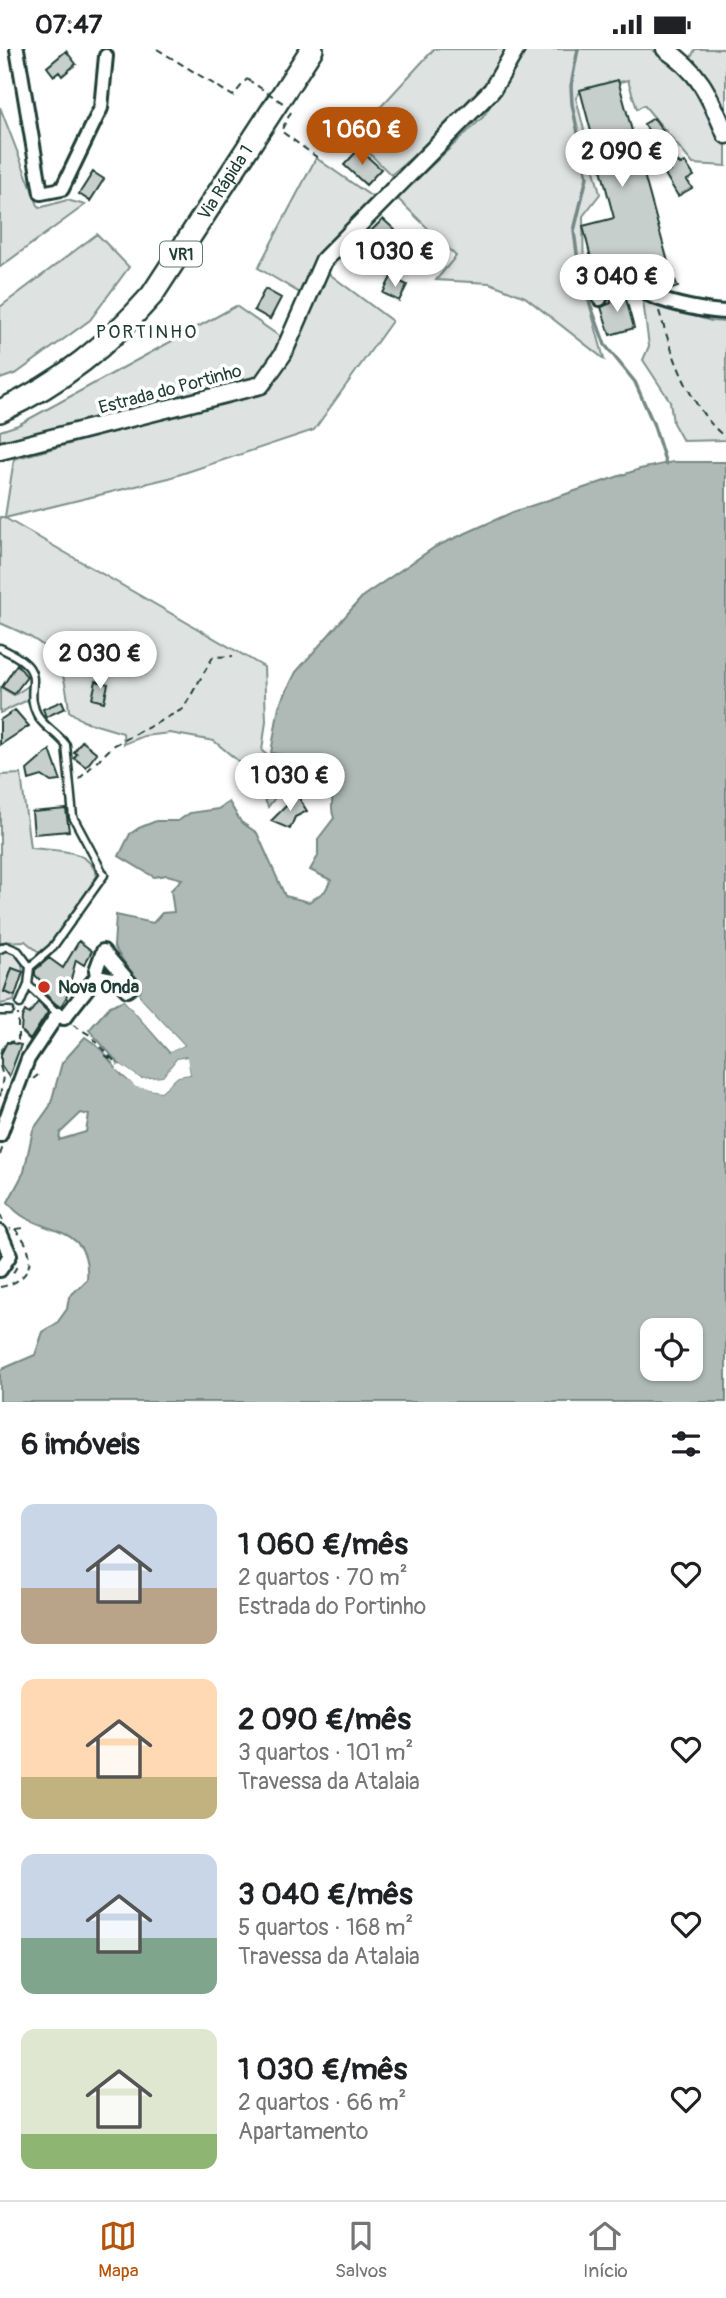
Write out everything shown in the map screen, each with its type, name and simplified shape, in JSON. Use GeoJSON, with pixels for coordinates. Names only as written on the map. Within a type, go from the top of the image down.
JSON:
{"type":"FeatureCollection","features":[{"type":"Feature","properties":{"kind":"highway","name":"Via Rápida 1"},"geometry":{"type":"LineString","coordinates":[[0,398],[47,373],[76,353],[135,295],[165,256],[297,49]]}},
{"type":"Feature","properties":{"kind":"highway","name":"Via Rápida 1"},"geometry":{"type":"LineString","coordinates":[[0,411],[55,383],[82,364],[114,336],[152,295],[313,49]]}},
{"type":"Feature","properties":{"kind":"street"},"geometry":{"type":"LineString","coordinates":[[18,49],[41,193],[62,189],[85,147],[101,108],[106,56]]}},
{"type":"Feature","properties":{"kind":"street","name":"Estrada do Portinho"},"geometry":{"type":"LineString","coordinates":[[0,451],[261,385],[284,354],[324,260],[492,90],[516,49]]}},
{"type":"Feature","properties":{"kind":"street"},"geometry":{"type":"LineString","coordinates":[[665,49],[690,65],[711,100],[726,135]]}},
{"type":"Feature","properties":{"kind":"street"},"geometry":{"type":"LineString","coordinates":[[600,299],[593,286],[597,279],[610,276],[625,280],[654,297],[726,312]]}},
{"type":"Feature","properties":{"kind":"street"},"geometry":{"type":"LineString","coordinates":[[0,1135],[27,1059],[97,976]]}},
{"type":"Feature","properties":{"kind":"street"},"geometry":{"type":"LineString","coordinates":[[0,1232],[10,1255],[0,1270]]}},
{"type":"Feature","properties":{"kind":"lane"},"geometry":{"type":"LineString","coordinates":[[0,648],[19,656],[30,667],[40,720],[66,745],[73,817],[104,875],[52,948],[30,967],[28,985],[20,1004]]}},
{"type":"Feature","properties":{"kind":"lane"},"geometry":{"type":"LineString","coordinates":[[0,949],[6,946],[18,951],[30,967]]}},
{"type":"Feature","properties":{"kind":"lane"},"geometry":{"type":"LineString","coordinates":[[28,985],[61,1016]]}},
{"type":"Feature","properties":{"kind":"lane"},"geometry":{"type":"LineString","coordinates":[[0,1011],[10,1011]]}},
{"type":"Feature","properties":{"kind":"path"},"geometry":{"type":"LineString","coordinates":[[157,49],[233,96],[247,79],[286,105]]}},
{"type":"Feature","properties":{"kind":"path"},"geometry":{"type":"LineString","coordinates":[[291,112],[281,131],[322,161]]}},
{"type":"Feature","properties":{"kind":"path"},"geometry":{"type":"LineString","coordinates":[[654,297],[674,360],[708,423],[726,438]]}},
{"type":"Feature","properties":{"kind":"path"},"geometry":{"type":"LineString","coordinates":[[71,787],[113,746],[184,709],[213,657],[233,656]]}},
{"type":"Feature","properties":{"kind":"path"},"geometry":{"type":"LineString","coordinates":[[0,1053],[6,1042],[18,1040],[16,1028],[20,1004]]}},
{"type":"Feature","properties":{"kind":"path"},"geometry":{"type":"LineString","coordinates":[[61,1016],[90,1035],[118,1065]]}},
{"type":"Feature","properties":{"kind":"path"},"geometry":{"type":"LineString","coordinates":[[105,1055],[113,1059]]}},
{"type":"Feature","properties":{"kind":"path"},"geometry":{"type":"LineString","coordinates":[[0,1066],[3,1076],[0,1097]]}},
{"type":"Feature","properties":{"kind":"path"},"geometry":{"type":"LineString","coordinates":[[0,1287],[13,1285],[24,1276],[29,1263],[27,1242],[14,1228],[24,1229]]}},
{"type":"Feature","properties":{"kind":"shaded area"},"geometry":{"type":"Polygon","coordinates":[[[434,49],[509,49],[470,103],[391,175],[353,137],[434,49]]]}},
{"type":"Feature","properties":{"kind":"shaded area"},"geometry":{"type":"Polygon","coordinates":[[[527,49],[651,49],[684,71],[720,139],[726,144],[726,166],[693,164],[644,105],[637,109],[628,80],[580,92],[576,98],[600,194],[583,216],[584,284],[604,359],[525,297],[490,283],[436,280],[456,256],[397,198],[483,117],[527,49]]]}},
{"type":"Feature","properties":{"kind":"shaded area"},"geometry":{"type":"Polygon","coordinates":[[[695,49],[726,49],[726,118],[690,60],[695,49]]]}},
{"type":"Feature","properties":{"kind":"shaded area"},"geometry":{"type":"Polygon","coordinates":[[[0,107],[39,208],[67,200],[85,205],[0,267],[0,107]]]}},
{"type":"Feature","properties":{"kind":"shaded area"},"geometry":{"type":"Polygon","coordinates":[[[316,158],[375,199],[321,253],[300,293],[258,268],[316,158]]]}},
{"type":"Feature","properties":{"kind":"shaded area"},"geometry":{"type":"Polygon","coordinates":[[[97,234],[129,267],[90,320],[17,373],[0,379],[0,307],[97,234]]]}},
{"type":"Feature","properties":{"kind":"shaded area"},"geometry":{"type":"Polygon","coordinates":[[[324,270],[392,321],[314,430],[169,478],[5,518],[264,667],[266,721],[262,751],[276,761],[314,775],[317,789],[278,794],[268,807],[255,775],[214,741],[170,733],[144,736],[124,744],[123,733],[83,721],[69,711],[63,677],[51,654],[31,638],[0,623],[0,517],[5,517],[14,459],[271,389],[302,329],[324,270]]]}},
{"type":"Feature","properties":{"kind":"shaded area"},"geometry":{"type":"Polygon","coordinates":[[[643,301],[711,321],[726,322],[726,440],[683,441],[673,423],[670,401],[643,360],[649,346],[643,301]]]}},
{"type":"Feature","properties":{"kind":"shaded area"},"geometry":{"type":"Polygon","coordinates":[[[236,306],[282,338],[280,351],[255,381],[0,445],[0,431],[18,425],[236,306]]]}},
{"type":"Feature","properties":{"kind":"shaded area"},"geometry":{"type":"Polygon","coordinates":[[[673,462],[726,462],[726,1402],[0,1402],[0,1370],[35,1355],[43,1332],[57,1323],[67,1309],[69,1297],[87,1280],[86,1260],[80,1246],[71,1237],[32,1221],[8,1202],[24,1172],[33,1130],[50,1106],[62,1063],[85,1037],[105,1054],[123,1076],[144,1087],[161,1091],[178,1076],[190,1074],[186,1057],[177,1059],[163,1077],[141,1079],[119,1064],[89,1030],[110,1006],[124,1000],[169,1052],[184,1045],[141,999],[135,987],[139,984],[114,947],[116,915],[153,923],[162,913],[174,912],[171,890],[182,879],[167,875],[154,877],[119,856],[130,834],[156,821],[178,821],[190,813],[218,809],[229,802],[241,822],[257,833],[285,896],[309,902],[325,891],[331,880],[310,870],[318,856],[318,839],[334,818],[330,784],[320,768],[312,763],[271,753],[279,706],[296,672],[363,596],[435,547],[513,512],[640,469],[673,462]],[[81,1113],[60,1133],[59,1140],[86,1132],[89,1115],[81,1113]]]}},
{"type":"Feature","properties":{"kind":"shaded area"},"geometry":{"type":"Polygon","coordinates":[[[30,685],[30,699],[0,713],[0,687],[14,695],[30,685]]]}},
{"type":"Feature","properties":{"kind":"shaded area"},"geometry":{"type":"Polygon","coordinates":[[[21,774],[30,848],[79,855],[93,867],[97,876],[51,945],[41,954],[25,941],[0,942],[0,775],[21,774]]]}},
{"type":"Feature","properties":{"kind":"shaded area"},"geometry":{"type":"Polygon","coordinates":[[[9,950],[21,957],[23,972],[12,969],[4,992],[15,996],[14,1001],[0,1004],[0,953],[9,950]]]}},
{"type":"Feature","properties":{"kind":"pier"},"geometry":{"type":"Polygon","coordinates":[[[135,987],[141,999],[184,1045],[170,1052],[124,1000],[123,997],[170,1048],[178,1044],[138,1001],[132,989],[135,987]]]}},
{"type":"Feature","properties":{"kind":"pier"},"geometry":{"type":"Polygon","coordinates":[[[187,1057],[190,1074],[178,1076],[161,1091],[136,1087],[116,1069],[121,1065],[141,1079],[163,1077],[177,1059],[187,1057]]]}},
{"type":"Feature","properties":{"kind":"building"},"geometry":{"type":"Polygon","coordinates":[[[66,51],[76,64],[62,76],[59,72],[54,76],[47,67],[66,51]]]}},
{"type":"Feature","properties":{"kind":"building"},"geometry":{"type":"Polygon","coordinates":[[[618,80],[673,280],[678,287],[666,291],[661,276],[656,278],[652,260],[627,266],[625,258],[593,266],[583,226],[614,218],[580,90],[618,80]]]}},
{"type":"Feature","properties":{"kind":"building"},"geometry":{"type":"Polygon","coordinates":[[[654,118],[663,131],[653,137],[644,124],[654,118]]]}},
{"type":"Feature","properties":{"kind":"building"},"geometry":{"type":"Polygon","coordinates":[[[662,139],[680,165],[685,162],[694,176],[687,180],[692,188],[678,196],[665,174],[670,171],[653,147],[662,139]]]}},
{"type":"Feature","properties":{"kind":"building"},"geometry":{"type":"Polygon","coordinates":[[[359,149],[381,169],[366,185],[344,165],[359,149]]]}},
{"type":"Feature","properties":{"kind":"building"},"geometry":{"type":"Polygon","coordinates":[[[93,172],[104,179],[90,201],[79,194],[93,172]]]}},
{"type":"Feature","properties":{"kind":"building"},"geometry":{"type":"Polygon","coordinates":[[[383,219],[395,230],[360,265],[349,253],[383,219]]]}},
{"type":"Feature","properties":{"kind":"building"},"geometry":{"type":"Polygon","coordinates":[[[391,277],[407,285],[399,301],[383,293],[391,277]]]}},
{"type":"Feature","properties":{"kind":"building"},"geometry":{"type":"Polygon","coordinates":[[[265,289],[281,298],[270,319],[254,310],[265,289]]]}},
{"type":"Feature","properties":{"kind":"building"},"geometry":{"type":"Polygon","coordinates":[[[617,289],[619,301],[626,299],[634,328],[610,335],[601,307],[611,303],[609,290],[617,289]]]}},
{"type":"Feature","properties":{"kind":"building"},"geometry":{"type":"Polygon","coordinates":[[[17,664],[27,677],[14,694],[2,687],[17,664]]]}},
{"type":"Feature","properties":{"kind":"building"},"geometry":{"type":"Polygon","coordinates":[[[96,681],[108,684],[104,702],[92,699],[96,681]]]}},
{"type":"Feature","properties":{"kind":"building"},"geometry":{"type":"Polygon","coordinates":[[[62,701],[65,708],[46,717],[43,709],[62,701]]]}},
{"type":"Feature","properties":{"kind":"building"},"geometry":{"type":"Polygon","coordinates":[[[15,710],[29,726],[0,745],[0,720],[15,710]]]}},
{"type":"Feature","properties":{"kind":"building"},"geometry":{"type":"Polygon","coordinates":[[[82,741],[97,753],[86,767],[74,758],[77,754],[74,752],[82,741]]]}},
{"type":"Feature","properties":{"kind":"building"},"geometry":{"type":"Polygon","coordinates":[[[50,750],[61,781],[51,782],[42,776],[29,780],[27,770],[50,750]]]}},
{"type":"Feature","properties":{"kind":"building"},"geometry":{"type":"Polygon","coordinates":[[[297,795],[307,811],[295,817],[290,829],[271,821],[297,795]]]}},
{"type":"Feature","properties":{"kind":"building"},"geometry":{"type":"Polygon","coordinates":[[[66,809],[69,831],[34,834],[32,812],[66,809]]]}},
{"type":"Feature","properties":{"kind":"building"},"geometry":{"type":"Polygon","coordinates":[[[79,941],[92,951],[84,965],[76,960],[66,998],[61,1006],[57,1005],[43,992],[47,987],[35,975],[35,970],[49,958],[63,968],[79,941]]]}},
{"type":"Feature","properties":{"kind":"building"},"geometry":{"type":"Polygon","coordinates":[[[12,968],[23,972],[15,996],[4,992],[12,968]]]}},
{"type":"Feature","properties":{"kind":"building"},"geometry":{"type":"Polygon","coordinates":[[[38,1002],[48,1012],[30,1040],[21,1031],[22,1017],[25,1011],[29,1014],[38,1002]]]}},
{"type":"Feature","properties":{"kind":"building"},"geometry":{"type":"Polygon","coordinates":[[[7,1042],[21,1045],[9,1077],[1,1065],[1,1054],[7,1042]]]}},
{"type":"Feature","properties":{"kind":"waterway"},"geometry":{"type":"LineString","coordinates":[[578,49],[571,86],[572,104],[587,177],[574,231],[580,276],[605,345],[635,382],[653,423],[666,464]]}},
{"type":"Feature","properties":{"kind":"place","name":"Nova Onda"},"geometry":{"type":"Point","coordinates":[44,987]}},
{"type":"Feature","properties":{"kind":"district","name":"PORTINHO"},"geometry":{"type":"Point","coordinates":[147,331]}}]}
